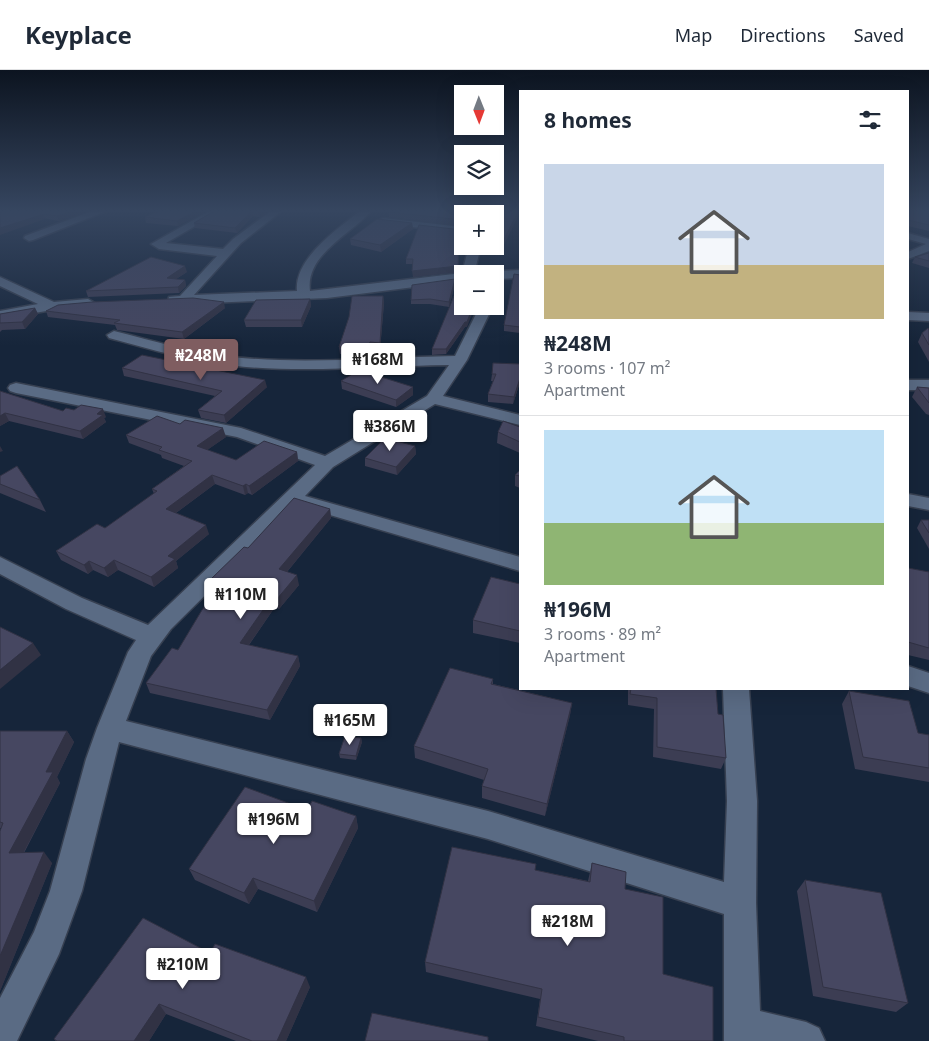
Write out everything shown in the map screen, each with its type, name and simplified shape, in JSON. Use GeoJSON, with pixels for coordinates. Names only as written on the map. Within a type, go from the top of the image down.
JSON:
{"type":"FeatureCollection","features":[{"type":"Feature","properties":{"kind":"street"},"geometry":{"type":"LineString","coordinates":[[183,300],[223,255]]}},
{"type":"Feature","properties":{"kind":"street"},"geometry":{"type":"LineString","coordinates":[[304,296],[303,278],[319,255]]}},
{"type":"Feature","properties":{"kind":"street"},"geometry":{"type":"LineString","coordinates":[[504,277],[519,274]]}},
{"type":"Feature","properties":{"kind":"street"},"geometry":{"type":"LineString","coordinates":[[157,301],[304,296],[454,278]]}},
{"type":"Feature","properties":{"kind":"street"},"geometry":{"type":"LineString","coordinates":[[0,281],[52,306]]}},
{"type":"Feature","properties":{"kind":"street"},"geometry":{"type":"LineString","coordinates":[[0,315],[52,306],[103,302]]}},
{"type":"Feature","properties":{"kind":"street"},"geometry":{"type":"LineString","coordinates":[[0,1036],[46,942],[66,890],[110,728],[140,652],[151,636],[327,463],[433,399],[460,360],[482,315]]}},
{"type":"Feature","properties":{"kind":"street"},"geometry":{"type":"LineString","coordinates":[[909,316],[929,317]]}},
{"type":"Feature","properties":{"kind":"street"},"geometry":{"type":"LineString","coordinates":[[114,334],[204,358],[236,362],[314,363],[460,360]]}},
{"type":"Feature","properties":{"kind":"street"},"geometry":{"type":"LineString","coordinates":[[909,385],[929,385]]}},
{"type":"Feature","properties":{"kind":"street"},"geometry":{"type":"LineString","coordinates":[[16,388],[241,433],[327,463]]}},
{"type":"Feature","properties":{"kind":"street"},"geometry":{"type":"LineString","coordinates":[[433,399],[519,420]]}},
{"type":"Feature","properties":{"kind":"street"},"geometry":{"type":"LineString","coordinates":[[290,498],[519,564]]}},
{"type":"Feature","properties":{"kind":"street"},"geometry":{"type":"LineString","coordinates":[[909,500],[929,504]]}},
{"type":"Feature","properties":{"kind":"street"},"geometry":{"type":"LineString","coordinates":[[0,564],[50,593],[113,622],[151,636]]}},
{"type":"Feature","properties":{"kind":"street"},"geometry":{"type":"LineString","coordinates":[[909,676],[929,683]]}},
{"type":"Feature","properties":{"kind":"street"},"geometry":{"type":"LineString","coordinates":[[736,690],[742,801],[740,903],[743,1033],[806,1041]]}},
{"type":"Feature","properties":{"kind":"street"},"geometry":{"type":"LineString","coordinates":[[110,728],[488,825],[740,903]]}},
{"type":"Feature","properties":{"kind":"building"},"geometry":{"type":"Polygon","coordinates":[[[407,255],[458,255],[458,265],[454,266],[412,271],[413,259],[406,259],[407,255]]]}},
{"type":"Feature","properties":{"kind":"building"},"geometry":{"type":"Polygon","coordinates":[[[929,255],[929,261],[915,257],[929,255]]]}},
{"type":"Feature","properties":{"kind":"building"},"geometry":{"type":"Polygon","coordinates":[[[151,257],[185,266],[167,278],[185,280],[178,287],[86,291],[151,257]]]}},
{"type":"Feature","properties":{"kind":"building"},"geometry":{"type":"Polygon","coordinates":[[[514,274],[519,275],[519,327],[504,325],[514,274]]]}},
{"type":"Feature","properties":{"kind":"building"},"geometry":{"type":"Polygon","coordinates":[[[454,279],[449,302],[430,299],[411,300],[412,285],[454,279]]]}},
{"type":"Feature","properties":{"kind":"building"},"geometry":{"type":"Polygon","coordinates":[[[352,296],[383,296],[380,343],[370,342],[368,347],[339,347],[349,317],[352,296]]]}},
{"type":"Feature","properties":{"kind":"building"},"geometry":{"type":"Polygon","coordinates":[[[454,296],[454,315],[470,315],[467,322],[465,322],[446,349],[432,349],[454,296]]]}},
{"type":"Feature","properties":{"kind":"building"},"geometry":{"type":"Polygon","coordinates":[[[193,298],[224,302],[182,332],[114,323],[120,320],[46,311],[58,305],[193,298]]]}},
{"type":"Feature","properties":{"kind":"building"},"geometry":{"type":"Polygon","coordinates":[[[310,299],[301,320],[244,320],[256,300],[310,299]]]}},
{"type":"Feature","properties":{"kind":"building"},"geometry":{"type":"Polygon","coordinates":[[[35,308],[22,322],[0,323],[0,314],[35,308]]]}},
{"type":"Feature","properties":{"kind":"building"},"geometry":{"type":"Polygon","coordinates":[[[928,328],[929,330],[929,345],[922,333],[928,328]]]}},
{"type":"Feature","properties":{"kind":"building"},"geometry":{"type":"Polygon","coordinates":[[[142,355],[265,380],[224,415],[198,410],[222,391],[122,368],[142,355]]]}},
{"type":"Feature","properties":{"kind":"building"},"geometry":{"type":"Polygon","coordinates":[[[493,363],[519,364],[519,381],[514,397],[488,394],[496,374],[492,374],[493,363]]]}},
{"type":"Feature","properties":{"kind":"building"},"geometry":{"type":"Polygon","coordinates":[[[359,370],[413,387],[396,400],[341,381],[359,370]]]}},
{"type":"Feature","properties":{"kind":"building"},"geometry":{"type":"Polygon","coordinates":[[[917,387],[929,388],[929,403],[917,387]]]}},
{"type":"Feature","properties":{"kind":"building"},"geometry":{"type":"Polygon","coordinates":[[[0,391],[63,411],[66,408],[74,410],[81,405],[103,409],[97,414],[103,415],[80,431],[5,413],[0,416],[0,391]]]}},
{"type":"Feature","properties":{"kind":"building"},"geometry":{"type":"Polygon","coordinates":[[[157,416],[180,424],[185,420],[223,428],[197,446],[236,460],[264,441],[297,452],[249,486],[246,484],[243,486],[212,475],[166,509],[206,525],[168,556],[175,559],[151,577],[114,560],[104,568],[89,561],[84,565],[56,551],[97,524],[105,528],[157,491],[152,489],[192,461],[159,450],[162,447],[126,435],[157,416]]]}},
{"type":"Feature","properties":{"kind":"building"},"geometry":{"type":"Polygon","coordinates":[[[503,421],[519,427],[519,442],[498,432],[503,421]]]}},
{"type":"Feature","properties":{"kind":"building"},"geometry":{"type":"Polygon","coordinates":[[[385,438],[415,446],[396,467],[365,458],[385,438]]]}},
{"type":"Feature","properties":{"kind":"building"},"geometry":{"type":"Polygon","coordinates":[[[17,466],[40,500],[0,484],[0,476],[17,466]]]}},
{"type":"Feature","properties":{"kind":"building"},"geometry":{"type":"Polygon","coordinates":[[[294,498],[330,509],[279,569],[297,575],[277,599],[272,597],[240,643],[298,656],[267,710],[146,683],[172,648],[178,650],[202,610],[224,582],[212,578],[244,547],[248,548],[294,498]]]}},
{"type":"Feature","properties":{"kind":"building"},"geometry":{"type":"Polygon","coordinates":[[[921,520],[929,520],[929,533],[921,520]]]}},
{"type":"Feature","properties":{"kind":"building"},"geometry":{"type":"Polygon","coordinates":[[[909,568],[929,572],[929,648],[909,642],[909,568]]]}},
{"type":"Feature","properties":{"kind":"building"},"geometry":{"type":"Polygon","coordinates":[[[491,577],[519,584],[519,631],[473,620],[491,577]]]}},
{"type":"Feature","properties":{"kind":"building"},"geometry":{"type":"Polygon","coordinates":[[[0,627],[33,643],[0,670],[0,627]]]}},
{"type":"Feature","properties":{"kind":"building"},"geometry":{"type":"Polygon","coordinates":[[[450,668],[493,679],[491,684],[572,703],[547,804],[482,786],[488,769],[414,746],[450,668]]]}},
{"type":"Feature","properties":{"kind":"building"},"geometry":{"type":"Polygon","coordinates":[[[631,690],[716,690],[718,714],[723,715],[726,758],[657,747],[657,698],[630,694],[631,690]]]}},
{"type":"Feature","properties":{"kind":"building"},"geometry":{"type":"Polygon","coordinates":[[[849,691],[909,701],[918,733],[929,735],[929,768],[863,757],[849,691]]]}},
{"type":"Feature","properties":{"kind":"building"},"geometry":{"type":"Polygon","coordinates":[[[0,731],[67,731],[46,772],[53,772],[9,853],[44,852],[0,956],[0,831],[3,823],[0,822],[0,731]]]}},
{"type":"Feature","properties":{"kind":"building"},"geometry":{"type":"Polygon","coordinates":[[[345,736],[361,738],[356,756],[339,754],[345,736]]]}},
{"type":"Feature","properties":{"kind":"building"},"geometry":{"type":"Polygon","coordinates":[[[245,787],[307,810],[312,801],[356,816],[314,901],[253,878],[244,893],[189,869],[245,787]]]}},
{"type":"Feature","properties":{"kind":"building"},"geometry":{"type":"Polygon","coordinates":[[[452,847],[536,864],[535,870],[590,882],[592,863],[626,872],[625,889],[663,897],[663,974],[713,987],[713,1041],[624,1041],[624,1037],[538,1017],[542,989],[425,962],[452,847]]]}},
{"type":"Feature","properties":{"kind":"building"},"geometry":{"type":"Polygon","coordinates":[[[805,880],[881,893],[908,1003],[823,987],[805,880]]]}},
{"type":"Feature","properties":{"kind":"building"},"geometry":{"type":"Polygon","coordinates":[[[143,918],[210,953],[215,944],[306,977],[277,1041],[252,1041],[159,1004],[134,1041],[57,1041],[54,1039],[143,918]]]}},
{"type":"Feature","properties":{"kind":"building"},"geometry":{"type":"Polygon","coordinates":[[[372,1013],[488,1037],[488,1041],[365,1041],[372,1013]]]}}]}
